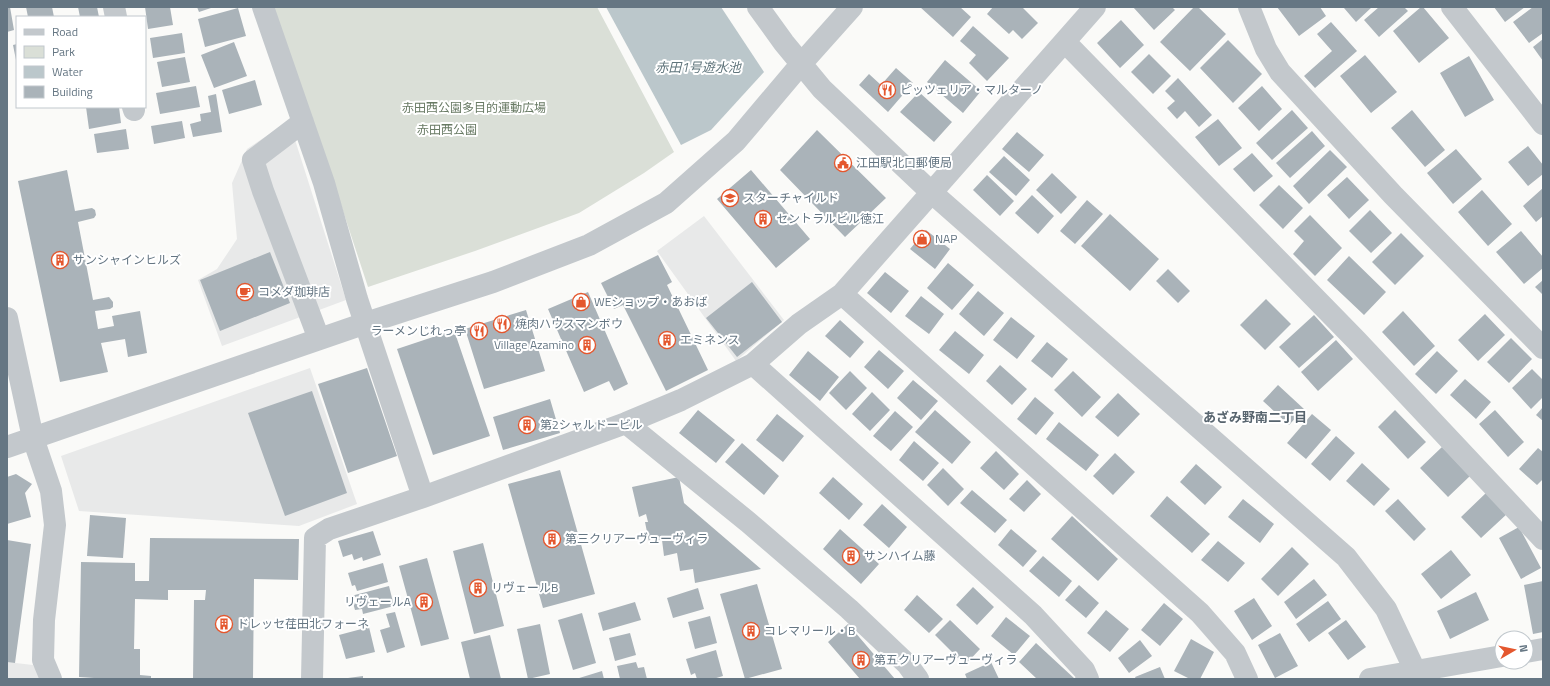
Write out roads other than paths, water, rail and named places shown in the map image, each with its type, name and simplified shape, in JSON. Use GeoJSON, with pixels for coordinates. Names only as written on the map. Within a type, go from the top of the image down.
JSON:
{"type":"FeatureCollection","features":[{"type":"Feature","properties":{"kind":"street"},"geometry":{"type":"LineString","coordinates":[[263,7],[324,183],[366,323],[423,497]]}},
{"type":"Feature","properties":{"kind":"street"},"geometry":{"type":"LineString","coordinates":[[758,7],[822,89],[931,192],[1346,557],[1386,609],[1418,675]]}},
{"type":"Feature","properties":{"kind":"street"},"geometry":{"type":"LineString","coordinates":[[7,446],[366,323],[493,282],[589,245],[666,203],[736,141],[801,64],[852,7]]}},
{"type":"Feature","properties":{"kind":"street"},"geometry":{"type":"LineString","coordinates":[[312,679],[315,538],[329,529],[423,497],[626,422],[681,400],[753,364],[799,324],[842,294],[1095,7]]}},
{"type":"Feature","properties":{"kind":"street"},"geometry":{"type":"LineString","coordinates":[[1249,7],[1266,49],[1280,72],[1393,195],[1543,348]]}},
{"type":"Feature","properties":{"kind":"street"},"geometry":{"type":"LineString","coordinates":[[1452,7],[1543,124]]}},
{"type":"Feature","properties":{"kind":"street"},"geometry":{"type":"LineString","coordinates":[[1065,42],[1356,340],[1543,539]]}},
{"type":"Feature","properties":{"kind":"street"},"geometry":{"type":"LineString","coordinates":[[303,122],[253,160],[263,191],[319,339]]}},
{"type":"Feature","properties":{"kind":"street"},"geometry":{"type":"LineString","coordinates":[[842,294],[1200,613],[1235,653],[1247,679]]}},
{"type":"Feature","properties":{"kind":"street"},"geometry":{"type":"LineString","coordinates":[[7,318],[33,438],[51,492],[55,525],[47,585],[43,640],[43,660],[51,679]]}},
{"type":"Feature","properties":{"kind":"street"},"geometry":{"type":"LineString","coordinates":[[753,364],[1033,615],[1084,670],[1088,679]]}},
{"type":"Feature","properties":{"kind":"street"},"geometry":{"type":"LineString","coordinates":[[626,422],[748,522],[849,609],[907,664],[918,679]]}},
{"type":"Feature","properties":{"kind":"street"},"geometry":{"type":"LineString","coordinates":[[1370,679],[1418,675],[1494,658]]}},
{"type":"Feature","properties":{"kind":"water","name":"赤田1号遊水池"},"geometry":{"type":"Polygon","coordinates":[[[606,7],[721,7],[764,72],[711,130],[681,145],[606,7]]]}},
{"type":"Feature","properties":{"kind":"place","name":"ピッツェリア・マルターノ"},"geometry":{"type":"Point","coordinates":[887,90]}},
{"type":"Feature","properties":{"kind":"place","name":"江田駅北口郵便局"},"geometry":{"type":"Point","coordinates":[843,163]}},
{"type":"Feature","properties":{"kind":"place","name":"スターチャイルド"},"geometry":{"type":"Point","coordinates":[730,198]}},
{"type":"Feature","properties":{"kind":"place","name":"セントラルビル徳江"},"geometry":{"type":"Point","coordinates":[763,219]}},
{"type":"Feature","properties":{"kind":"place","name":"NAP"},"geometry":{"type":"Point","coordinates":[922,239]}},
{"type":"Feature","properties":{"kind":"place","name":"サンシャインヒルズ"},"geometry":{"type":"Point","coordinates":[60,260]}},
{"type":"Feature","properties":{"kind":"place","name":"コメダ珈琲店"},"geometry":{"type":"Point","coordinates":[245,292]}},
{"type":"Feature","properties":{"kind":"place","name":"WEショップ・あおば"},"geometry":{"type":"Point","coordinates":[581,302]}},
{"type":"Feature","properties":{"kind":"place","name":"焼肉ハウスマンボウ"},"geometry":{"type":"Point","coordinates":[502,324]}},
{"type":"Feature","properties":{"kind":"place","name":"ラーメンじれっ亭"},"geometry":{"type":"Point","coordinates":[479,331]}},
{"type":"Feature","properties":{"kind":"place","name":"エミネンス"},"geometry":{"type":"Point","coordinates":[667,340]}},
{"type":"Feature","properties":{"kind":"place","name":"Village Azamino"},"geometry":{"type":"Point","coordinates":[587,345]}},
{"type":"Feature","properties":{"kind":"place","name":"第2シャルドービル"},"geometry":{"type":"Point","coordinates":[527,425]}},
{"type":"Feature","properties":{"kind":"place","name":"第三クリアーヴューヴィラ"},"geometry":{"type":"Point","coordinates":[552,539]}},
{"type":"Feature","properties":{"kind":"place","name":"サンハイム藤"},"geometry":{"type":"Point","coordinates":[851,556]}},
{"type":"Feature","properties":{"kind":"place","name":"リヴェールB"},"geometry":{"type":"Point","coordinates":[478,588]}},
{"type":"Feature","properties":{"kind":"place","name":"リヴェールA"},"geometry":{"type":"Point","coordinates":[424,602]}},
{"type":"Feature","properties":{"kind":"place","name":"ドレッセ荏田北フォーネ"},"geometry":{"type":"Point","coordinates":[224,624]}},
{"type":"Feature","properties":{"kind":"place","name":"コレマリール・B"},"geometry":{"type":"Point","coordinates":[751,631]}},
{"type":"Feature","properties":{"kind":"place","name":"第五クリアーヴューヴィラ"},"geometry":{"type":"Point","coordinates":[861,660]}},
{"type":"Feature","properties":{"kind":"district","name":"あざみ野南二丁目"},"geometry":{"type":"Point","coordinates":[1255,417]}},
{"type":"Feature","properties":{"kind":"park label","name":"赤田西公園多目的運動広場"},"geometry":{"type":"Point","coordinates":[474,108]}},
{"type":"Feature","properties":{"kind":"park label","name":"赤田西公園"},"geometry":{"type":"Point","coordinates":[447,130]}}]}
